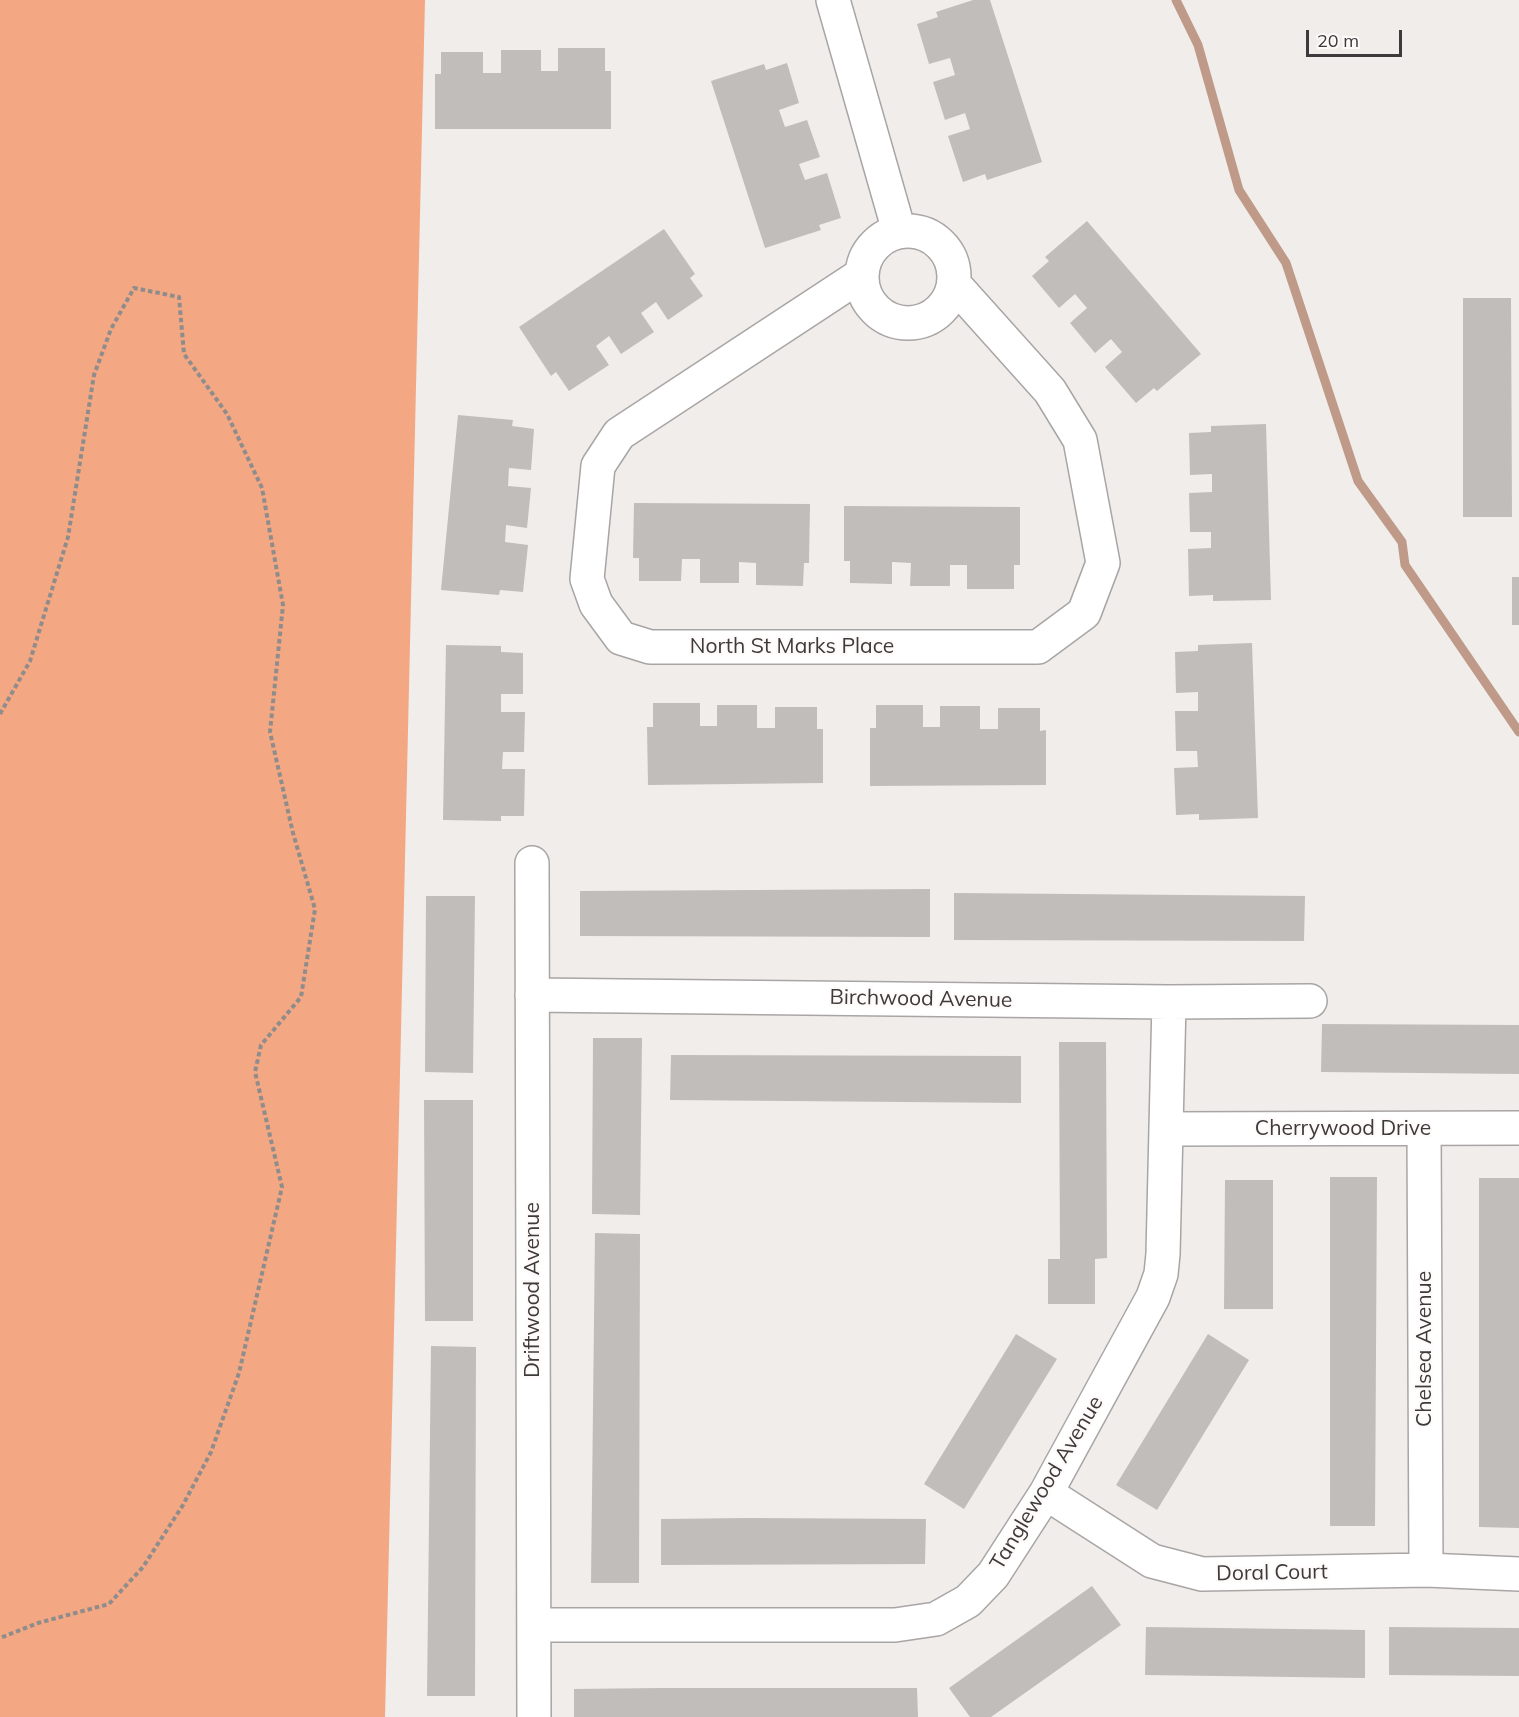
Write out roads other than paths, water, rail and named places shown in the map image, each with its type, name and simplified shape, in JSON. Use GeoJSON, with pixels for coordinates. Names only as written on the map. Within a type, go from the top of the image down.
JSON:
{"type":"FeatureCollection","features":[{"type":"Feature","properties":{"kind":"street"},"geometry":{"type":"LineString","coordinates":[[833,0],[899,231]]}},
{"type":"Feature","properties":{"kind":"street"},"geometry":{"type":"LineString","coordinates":[[914,230],[928,235],[941,244],[949,255],[954,270],[954,284],[948,299],[939,311],[926,320],[911,324],[895,322],[881,315],[870,304],[863,291],[861,275],[864,260],[872,246],[884,236],[899,231],[914,230]]}},
{"type":"Feature","properties":{"kind":"street","name":"North St Marks Place"},"geometry":{"type":"LineString","coordinates":[[861,275],[619,434],[603,458],[598,466],[587,579],[596,604],[621,638],[650,647],[1038,647],[1084,613],[1103,562],[1080,440],[1050,392],[954,284]]}},
{"type":"Feature","properties":{"kind":"street","name":"Driftwood Avenue"},"geometry":{"type":"LineString","coordinates":[[532,864],[534,1717]]}},
{"type":"Feature","properties":{"kind":"street","name":"Birchwood Avenue"},"geometry":{"type":"LineString","coordinates":[[532,995],[1169,1002],[1310,1001]]}},
{"type":"Feature","properties":{"kind":"street","name":"Tanglewood Avenue"},"geometry":{"type":"LineString","coordinates":[[534,1625],[895,1625],[936,1619],[968,1601],[993,1575],[1046,1493],[1153,1297],[1161,1274],[1169,1002]]}},
{"type":"Feature","properties":{"kind":"street","name":"Cherrywood Drive"},"geometry":{"type":"LineString","coordinates":[[1167,1129],[1519,1128]]}},
{"type":"Feature","properties":{"kind":"street","name":"Chelsea Avenue"},"geometry":{"type":"LineString","coordinates":[[1424,1129],[1426,1570]]}},
{"type":"Feature","properties":{"kind":"street","name":"Doral Court"},"geometry":{"type":"LineString","coordinates":[[1046,1493],[1152,1561],[1202,1574],[1426,1570],[1519,1574]]}},
{"type":"Feature","properties":{"kind":"waterway"},"geometry":{"type":"LineString","coordinates":[[1176,0],[1198,45],[1239,190],[1286,263],[1358,481],[1402,542],[1405,565],[1519,732]]}}]}
